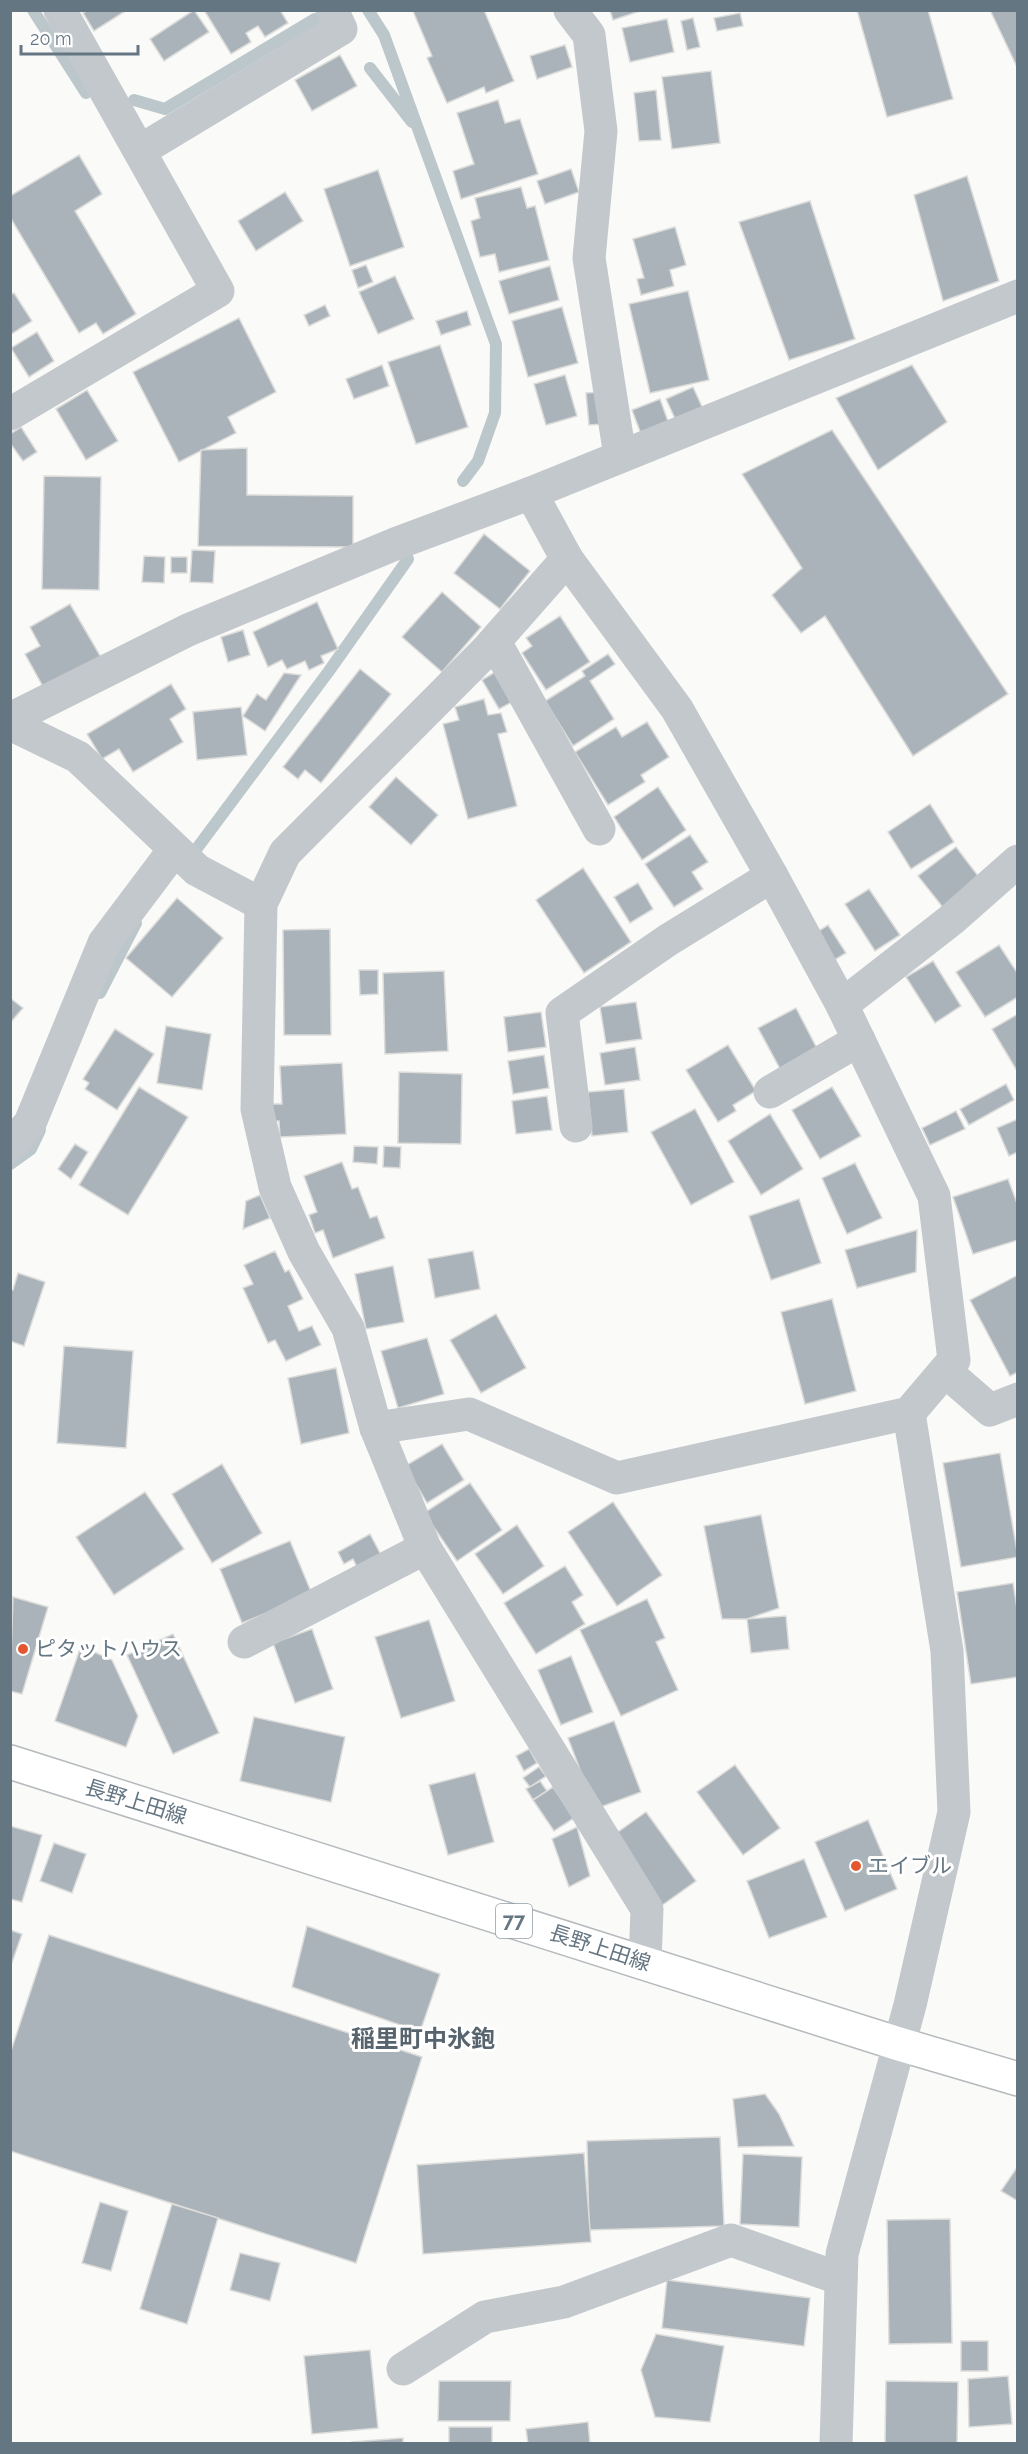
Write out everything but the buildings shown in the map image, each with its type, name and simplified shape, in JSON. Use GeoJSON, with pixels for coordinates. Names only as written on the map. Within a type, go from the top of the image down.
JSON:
{"type":"FeatureCollection","features":[{"type":"Feature","properties":{"kind":"main road","name":"長野上田線"},"geometry":{"type":"LineString","coordinates":[[10,1762],[899,2044],[1017,2079]]}},
{"type":"Feature","properties":{"kind":"street"},"geometry":{"type":"LineString","coordinates":[[10,414],[218,291],[141,150],[60,10]]}},
{"type":"Feature","properties":{"kind":"street"},"geometry":{"type":"LineString","coordinates":[[141,150],[341,29],[332,10]]}},
{"type":"Feature","properties":{"kind":"street"},"geometry":{"type":"LineString","coordinates":[[570,10],[590,35],[601,131],[589,258],[620,456]]}},
{"type":"Feature","properties":{"kind":"street"},"geometry":{"type":"LineString","coordinates":[[10,719],[188,630],[395,544],[531,493],[1017,296]]}},
{"type":"Feature","properties":{"kind":"street"},"geometry":{"type":"LineString","coordinates":[[376,1428],[469,1414],[617,1478],[909,1413],[954,1360],[934,1196],[842,1005],[772,876],[676,709],[567,559],[531,493]]}},
{"type":"Feature","properties":{"kind":"street"},"geometry":{"type":"LineString","coordinates":[[567,559],[495,642],[285,853],[261,904],[257,1109],[275,1187],[304,1252],[348,1328],[376,1428],[425,1548],[647,1909],[645,1962]]}},
{"type":"Feature","properties":{"kind":"street"},"geometry":{"type":"LineString","coordinates":[[495,642],[599,830]]}},
{"type":"Feature","properties":{"kind":"street"},"geometry":{"type":"LineString","coordinates":[[10,724],[78,757],[183,858],[261,904]]}},
{"type":"Feature","properties":{"kind":"street"},"geometry":{"type":"LineString","coordinates":[[10,1146],[30,1123],[104,943],[183,858]]}},
{"type":"Feature","properties":{"kind":"street"},"geometry":{"type":"LineString","coordinates":[[842,1005],[951,921],[1017,861]]}},
{"type":"Feature","properties":{"kind":"street"},"geometry":{"type":"LineString","coordinates":[[576,1126],[562,1013],[668,939],[772,876]]}},
{"type":"Feature","properties":{"kind":"street"},"geometry":{"type":"LineString","coordinates":[[770,1092],[859,1040]]}},
{"type":"Feature","properties":{"kind":"street"},"geometry":{"type":"LineString","coordinates":[[945,1371],[990,1410],[1017,1399]]}},
{"type":"Feature","properties":{"kind":"street"},"geometry":{"type":"LineString","coordinates":[[836,2444],[842,2254],[910,2005],[954,1812],[947,1651],[909,1413]]}},
{"type":"Feature","properties":{"kind":"street"},"geometry":{"type":"LineString","coordinates":[[244,1642],[425,1548]]}},
{"type":"Feature","properties":{"kind":"street"},"geometry":{"type":"LineString","coordinates":[[403,2369],[485,2317],[564,2302],[731,2240],[841,2279]]}},
{"type":"Feature","properties":{"kind":"waterway"},"geometry":{"type":"LineString","coordinates":[[33,10],[86,93]]}},
{"type":"Feature","properties":{"kind":"waterway"},"geometry":{"type":"LineString","coordinates":[[368,10],[384,35],[496,344],[495,413],[478,461],[463,481]]}},
{"type":"Feature","properties":{"kind":"waterway"},"geometry":{"type":"LineString","coordinates":[[134,100],[165,109],[315,19]]}},
{"type":"Feature","properties":{"kind":"waterway"},"geometry":{"type":"LineString","coordinates":[[370,68],[412,122]]}},
{"type":"Feature","properties":{"kind":"waterway"},"geometry":{"type":"LineString","coordinates":[[189,859],[329,671],[408,559]]}},
{"type":"Feature","properties":{"kind":"waterway"},"geometry":{"type":"LineString","coordinates":[[100,993],[136,923]]}},
{"type":"Feature","properties":{"kind":"waterway"},"geometry":{"type":"LineString","coordinates":[[10,1164],[31,1149],[40,1130]]}},
{"type":"Feature","properties":{"kind":"place","name":"ピタットハウス"},"geometry":{"type":"Point","coordinates":[23,1649]}},
{"type":"Feature","properties":{"kind":"place","name":"エイブル"},"geometry":{"type":"Point","coordinates":[856,1866]}},
{"type":"Feature","properties":{"kind":"district","name":"稲里町中氷鉋"},"geometry":{"type":"Point","coordinates":[423,2039]}}]}
